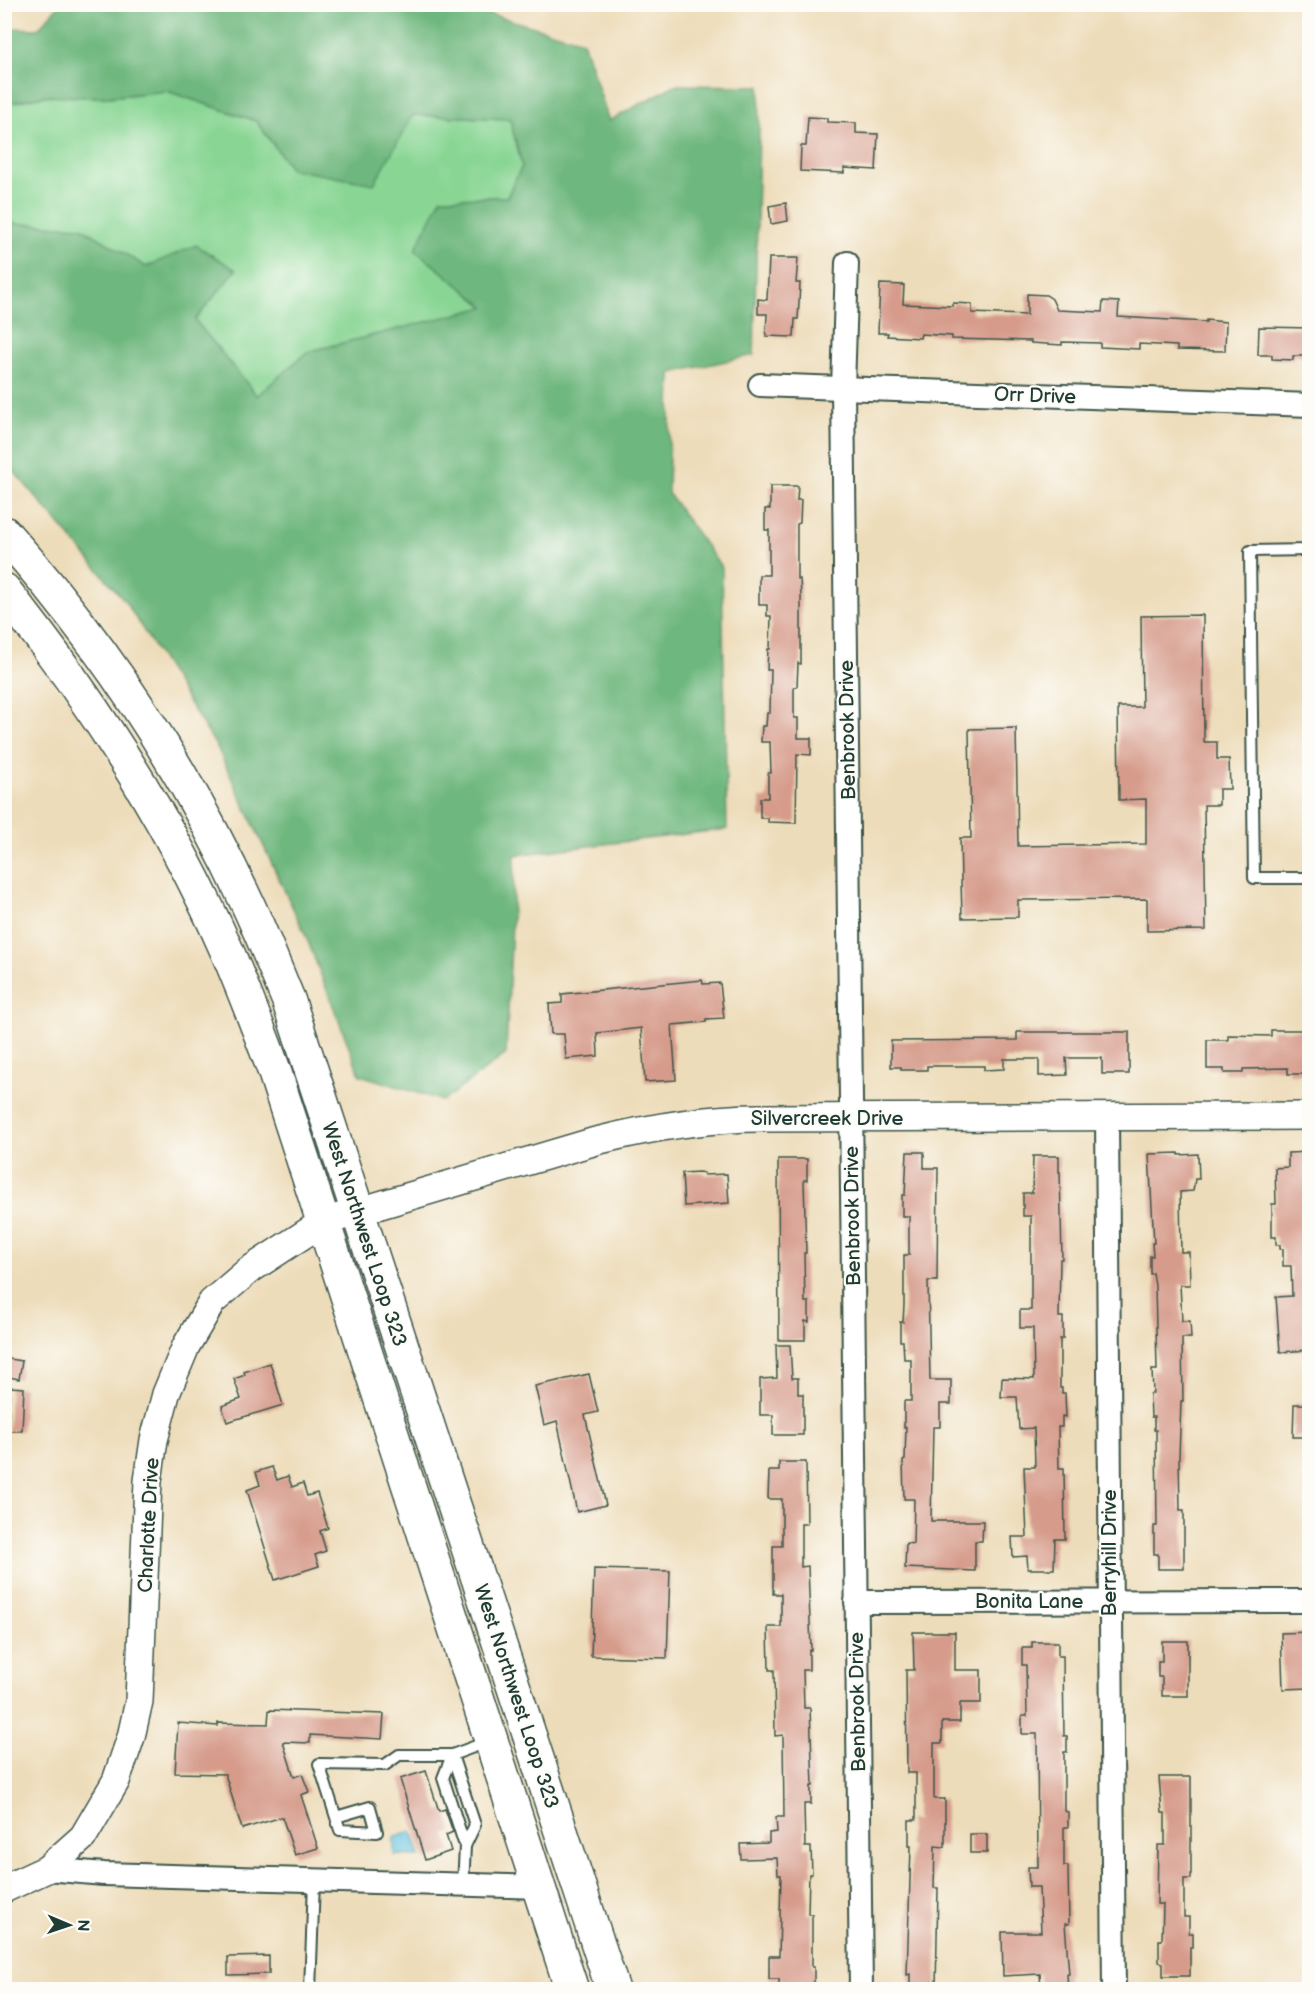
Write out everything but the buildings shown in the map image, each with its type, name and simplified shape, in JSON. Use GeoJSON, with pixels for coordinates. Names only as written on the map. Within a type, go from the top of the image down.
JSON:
{"type":"FeatureCollection","features":[{"type":"Feature","properties":{"kind":"highway","name":"West Northwest Loop 323"},"geometry":{"type":"LineString","coordinates":[[4,533],[33,565],[95,645],[152,729],[203,816],[248,906],[288,999],[613,1989]]}},
{"type":"Feature","properties":{"kind":"highway","name":"West Northwest Loop 323"},"geometry":{"type":"LineString","coordinates":[[4,590],[83,694],[150,800],[227,950],[274,1070],[572,1989]]}},
{"type":"Feature","properties":{"kind":"highway"},"geometry":{"type":"LineString","coordinates":[[539,1887],[558,1884],[563,1888],[595,1989]]}},
{"type":"Feature","properties":{"kind":"street","name":"Benbrook Drive"},"geometry":{"type":"LineString","coordinates":[[847,263],[843,388],[861,1989]]}},
{"type":"Feature","properties":{"kind":"street","name":"Orr Drive"},"geometry":{"type":"LineString","coordinates":[[760,385],[1310,405]]}},
{"type":"Feature","properties":{"kind":"street","name":"Silvercreek Drive"},"geometry":{"type":"LineString","coordinates":[[357,1211],[596,1140],[665,1125],[725,1118],[1310,1116]]}},
{"type":"Feature","properties":{"kind":"street","name":"Berryhill Drive"},"geometry":{"type":"LineString","coordinates":[[1107,1117],[1114,1989]]}},
{"type":"Feature","properties":{"kind":"street","name":"Charlotte Drive"},"geometry":{"type":"LineString","coordinates":[[4,1889],[46,1869],[83,1837],[116,1781],[131,1737],[139,1701],[148,1481],[154,1440],[166,1394],[186,1346],[212,1302],[248,1271],[323,1222],[357,1211]]}},
{"type":"Feature","properties":{"kind":"street","name":"Bonita Lane"},"geometry":{"type":"LineString","coordinates":[[856,1602],[1310,1601]]}},
{"type":"Feature","properties":{"kind":"street"},"geometry":{"type":"LineString","coordinates":[[46,1869],[105,1874],[539,1887]]}},
{"type":"Feature","properties":{"kind":"lane"},"geometry":{"type":"LineString","coordinates":[[1310,550],[1250,551],[1254,878],[1310,878]]}},
{"type":"Feature","properties":{"kind":"lane"},"geometry":{"type":"LineString","coordinates":[[336,1817],[319,1764],[386,1765],[399,1755],[452,1755],[491,1741]]}},
{"type":"Feature","properties":{"kind":"lane"},"geometry":{"type":"LineString","coordinates":[[452,1755],[443,1778],[465,1846],[463,1886]]}},
{"type":"Feature","properties":{"kind":"lane"},"geometry":{"type":"LineString","coordinates":[[452,1755],[475,1825],[465,1846]]}},
{"type":"Feature","properties":{"kind":"lane"},"geometry":{"type":"LineString","coordinates":[[310,1989],[314,1881]]}},
{"type":"Feature","properties":{"kind":"green space"},"geometry":{"type":"Polygon","coordinates":[[[60,4],[484,5],[486,13],[583,41],[609,121],[675,85],[760,86],[754,355],[671,373],[668,493],[722,568],[727,829],[515,855],[506,1054],[443,1101],[360,1075],[305,934],[217,747],[125,601],[5,461],[5,223],[81,227],[146,267],[196,245],[236,270],[195,320],[257,396],[307,352],[485,307],[415,250],[441,198],[507,197],[522,166],[510,119],[413,115],[374,184],[291,169],[256,121],[167,91],[107,97],[43,96],[5,104],[5,28],[38,29],[60,4]]]}},
{"type":"Feature","properties":{"kind":"green space"},"geometry":{"type":"Polygon","coordinates":[[[167,91],[256,121],[291,169],[413,115],[510,119],[522,166],[507,197],[441,198],[486,307],[307,352],[257,396],[194,320],[235,270],[196,246],[146,267],[81,227],[5,223],[4,104],[43,96],[107,97],[167,91]]]}},
{"type":"Feature","properties":{"kind":"water"},"geometry":{"type":"Polygon","coordinates":[[[412,1831],[420,1856],[394,1855],[394,1838],[412,1831]]]}}]}
